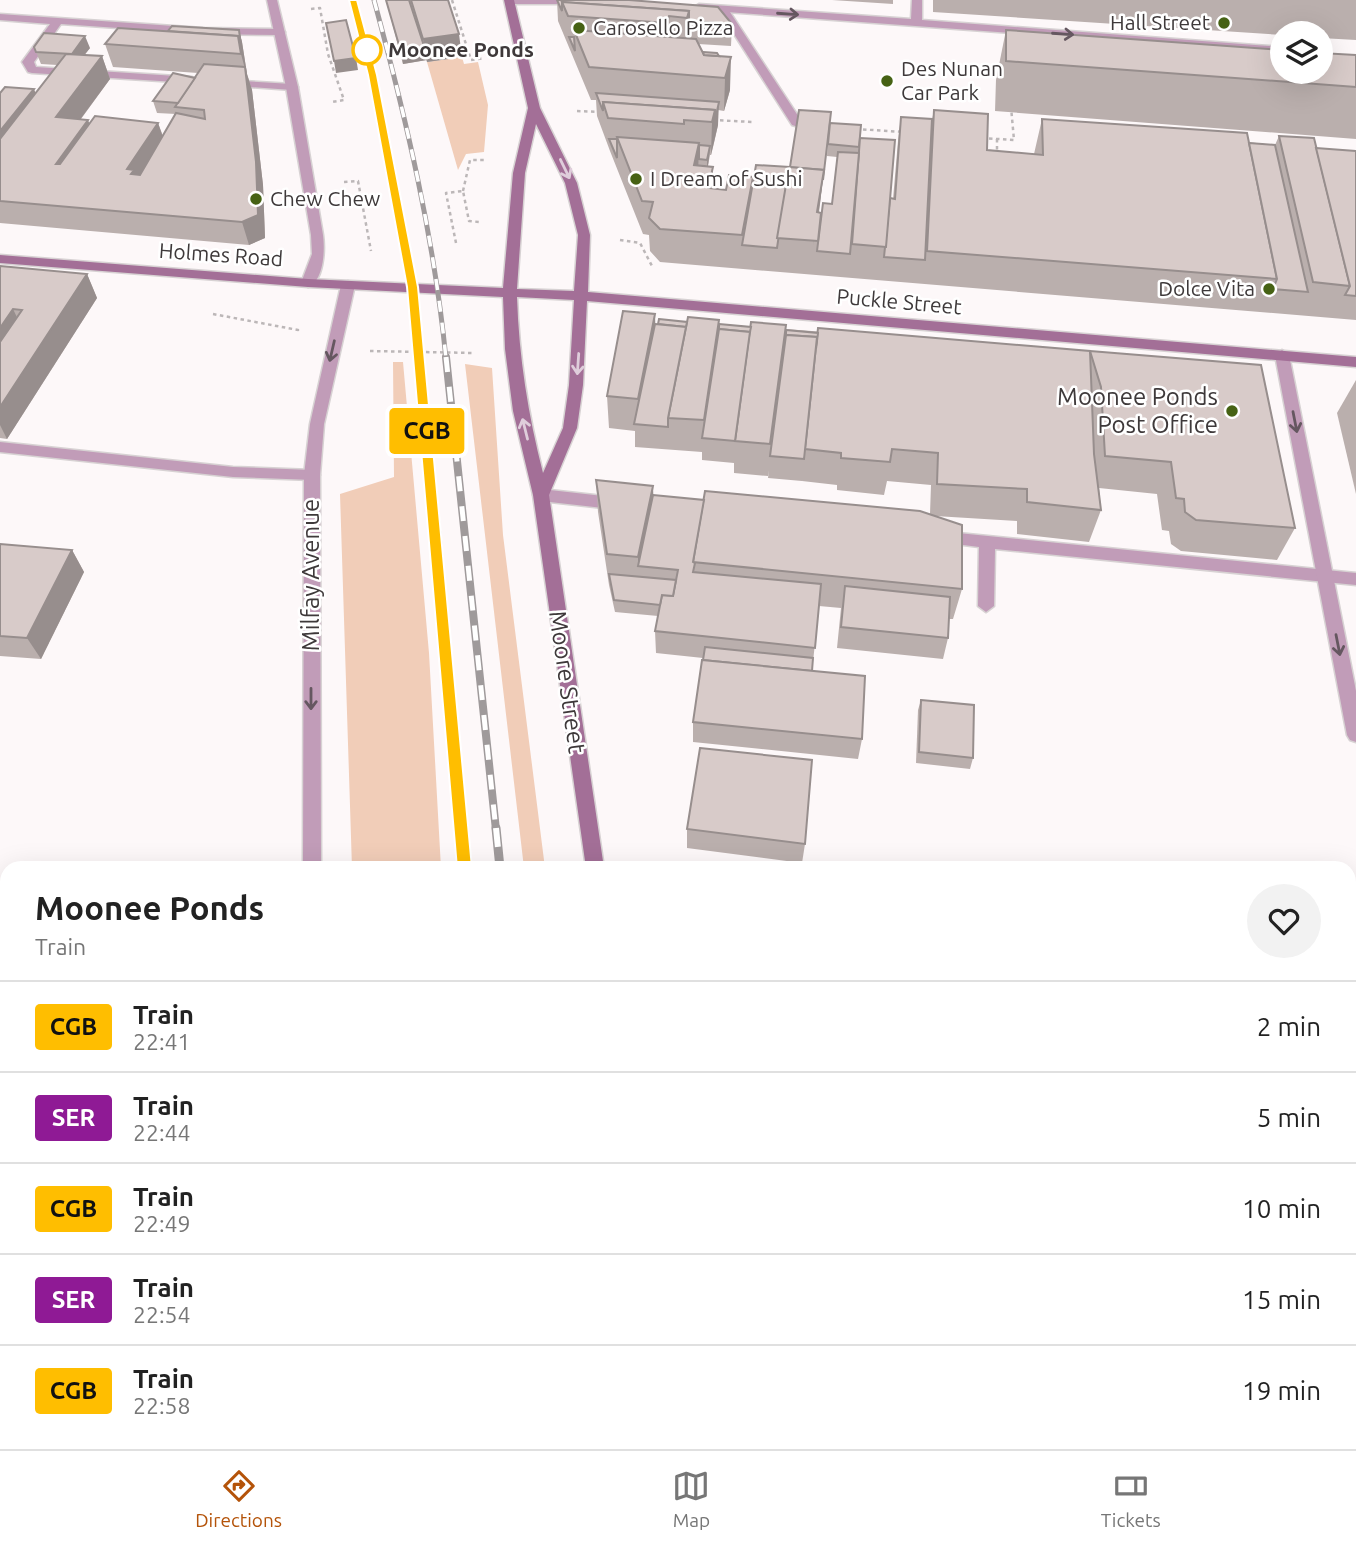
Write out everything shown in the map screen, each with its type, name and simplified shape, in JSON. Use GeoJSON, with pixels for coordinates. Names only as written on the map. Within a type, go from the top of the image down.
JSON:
{"type":"FeatureCollection","features":[{"type":"Feature","properties":{"kind":"street"},"geometry":{"type":"LineString","coordinates":[[272,0],[292,86],[317,235],[319,254],[308,283]]}},
{"type":"Feature","properties":{"kind":"street"},"geometry":{"type":"LineString","coordinates":[[542,0],[509,0],[534,108],[571,183],[584,235],[576,385],[570,428],[541,495],[643,506]]}},
{"type":"Feature","properties":{"kind":"street"},"geometry":{"type":"LineString","coordinates":[[548,0],[595,1]]}},
{"type":"Feature","properties":{"kind":"street"},"geometry":{"type":"LineString","coordinates":[[916,23],[917,0]]}},
{"type":"Feature","properties":{"kind":"street"},"geometry":{"type":"LineString","coordinates":[[684,6],[1270,49]]}},
{"type":"Feature","properties":{"kind":"street"},"geometry":{"type":"LineString","coordinates":[[723,9],[798,125]]}},
{"type":"Feature","properties":{"kind":"street"},"geometry":{"type":"LineString","coordinates":[[0,17],[203,31],[280,32]]}},
{"type":"Feature","properties":{"kind":"street"},"geometry":{"type":"LineString","coordinates":[[58,21],[28,62],[32,70],[204,81]]}},
{"type":"Feature","properties":{"kind":"street"},"geometry":{"type":"LineString","coordinates":[[217,82],[292,86]]}},
{"type":"Feature","properties":{"kind":"street","name":"Moore Street"},"geometry":{"type":"LineString","coordinates":[[534,108],[519,173],[510,292],[512,349],[520,411],[541,495],[594,861]]}},
{"type":"Feature","properties":{"kind":"street","name":"Holmes Road"},"geometry":{"type":"LineString","coordinates":[[0,259],[308,283],[439,289]]}},
{"type":"Feature","properties":{"kind":"street","name":"Milfay Avenue"},"geometry":{"type":"LineString","coordinates":[[312,861],[312,475],[317,424],[348,285]]}},
{"type":"Feature","properties":{"kind":"street","name":"Puckle Street"},"geometry":{"type":"LineString","coordinates":[[439,289],[581,296],[1356,362]]}},
{"type":"Feature","properties":{"kind":"street"},"geometry":{"type":"LineString","coordinates":[[1282,355],[1356,735]]}},
{"type":"Feature","properties":{"kind":"street"},"geometry":{"type":"LineString","coordinates":[[0,447],[233,472],[312,475]]}},
{"type":"Feature","properties":{"kind":"street"},"geometry":{"type":"LineString","coordinates":[[918,535],[1356,579]]}},
{"type":"Feature","properties":{"kind":"street"},"geometry":{"type":"LineString","coordinates":[[986,542],[986,606]]}},
{"type":"Feature","properties":{"kind":"path"},"geometry":{"type":"LineString","coordinates":[[452,0],[471,60],[484,58]]}},
{"type":"Feature","properties":{"kind":"path"},"geometry":{"type":"LineString","coordinates":[[311,9],[320,8],[344,100],[332,102]]}},
{"type":"Feature","properties":{"kind":"path"},"geometry":{"type":"LineString","coordinates":[[453,27],[460,27]]}},
{"type":"Feature","properties":{"kind":"path"},"geometry":{"type":"LineString","coordinates":[[324,31],[332,30]]}},
{"type":"Feature","properties":{"kind":"path"},"geometry":{"type":"LineString","coordinates":[[997,139],[997,162]]}},
{"type":"Feature","properties":{"kind":"path"},"geometry":{"type":"LineString","coordinates":[[469,221],[463,191],[470,160],[489,160]]}},
{"type":"Feature","properties":{"kind":"path"},"geometry":{"type":"LineString","coordinates":[[456,243],[446,193],[463,191]]}},
{"type":"Feature","properties":{"kind":"path"},"geometry":{"type":"LineString","coordinates":[[360,192],[371,252]]}},
{"type":"Feature","properties":{"kind":"path"},"geometry":{"type":"LineString","coordinates":[[202,312],[298,330],[292,347],[447,354],[512,349]]}},
{"type":"Feature","properties":{"kind":"shaded area"},"geometry":{"type":"Polygon","coordinates":[[[462,57],[464,64],[478,62],[488,105],[484,152],[466,154],[458,170],[427,62],[462,57]]]}},
{"type":"Feature","properties":{"kind":"shaded area"},"geometry":{"type":"Polygon","coordinates":[[[393,362],[403,362],[429,653],[441,861],[352,861],[340,494],[394,477],[393,362]]]}},
{"type":"Feature","properties":{"kind":"shaded area"},"geometry":{"type":"Polygon","coordinates":[[[465,364],[492,368],[503,535],[544,861],[523,861],[465,364]]]}},
{"type":"Feature","properties":{"kind":"building"},"geometry":{"type":"Polygon","coordinates":[[[386,0],[409,0],[425,49],[401,52],[386,0]]]}},
{"type":"Feature","properties":{"kind":"building"},"geometry":{"type":"Polygon","coordinates":[[[411,0],[448,0],[459,34],[423,39],[411,0]]]}},
{"type":"Feature","properties":{"kind":"building"},"geometry":{"type":"Polygon","coordinates":[[[557,0],[629,0],[718,7],[732,24],[689,21],[689,11],[562,2],[562,11],[557,0]]]}},
{"type":"Feature","properties":{"kind":"building"},"geometry":{"type":"Polygon","coordinates":[[[562,2],[689,11],[687,18],[669,16],[667,23],[568,16],[562,2]]]}},
{"type":"Feature","properties":{"kind":"building"},"geometry":{"type":"Polygon","coordinates":[[[346,20],[356,58],[334,61],[326,23],[346,20]]]}},
{"type":"Feature","properties":{"kind":"building"},"geometry":{"type":"Polygon","coordinates":[[[172,26],[239,30],[241,47],[238,36],[168,31],[172,26]]]}},
{"type":"Feature","properties":{"kind":"building"},"geometry":{"type":"Polygon","coordinates":[[[118,28],[238,36],[241,54],[105,44],[118,28]]]}},
{"type":"Feature","properties":{"kind":"building"},"geometry":{"type":"Polygon","coordinates":[[[574,30],[696,39],[704,55],[731,57],[725,78],[589,67],[574,30]]]}},
{"type":"Feature","properties":{"kind":"building"},"geometry":{"type":"Polygon","coordinates":[[[1006,30],[1270,49],[1270,81],[1006,61],[1006,30]]]}},
{"type":"Feature","properties":{"kind":"building"},"geometry":{"type":"Polygon","coordinates":[[[44,33],[85,36],[72,54],[36,52],[34,47],[44,33]]]}},
{"type":"Feature","properties":{"kind":"building"},"geometry":{"type":"Polygon","coordinates":[[[569,37],[574,37],[575,51],[569,37]]]}},
{"type":"Feature","properties":{"kind":"building"},"geometry":{"type":"Polygon","coordinates":[[[703,52],[717,53],[719,56],[704,55],[703,52]]]}},
{"type":"Feature","properties":{"kind":"building"},"geometry":{"type":"Polygon","coordinates":[[[66,54],[102,56],[56,117],[88,120],[56,164],[60,164],[95,116],[158,123],[127,169],[134,170],[131,174],[140,175],[176,113],[205,119],[204,110],[175,107],[204,64],[245,67],[256,162],[258,215],[242,222],[0,201],[0,139],[66,54]]]}},
{"type":"Feature","properties":{"kind":"building"},"geometry":{"type":"Polygon","coordinates":[[[1333,54],[1356,55],[1356,87],[1316,84],[1333,84],[1333,54]]]}},
{"type":"Feature","properties":{"kind":"building"},"geometry":{"type":"Polygon","coordinates":[[[173,73],[195,78],[178,103],[153,101],[173,73]]]}},
{"type":"Feature","properties":{"kind":"building"},"geometry":{"type":"Polygon","coordinates":[[[5,87],[34,89],[0,131],[0,93],[5,87]]]}},
{"type":"Feature","properties":{"kind":"building"},"geometry":{"type":"Polygon","coordinates":[[[596,93],[719,102],[715,120],[715,110],[603,102],[603,111],[596,93]]]}},
{"type":"Feature","properties":{"kind":"building"},"geometry":{"type":"Polygon","coordinates":[[[603,102],[715,110],[712,122],[684,120],[684,124],[608,118],[603,102]]]}},
{"type":"Feature","properties":{"kind":"building"},"geometry":{"type":"Polygon","coordinates":[[[799,110],[831,112],[823,180],[824,170],[789,167],[777,248],[742,245],[756,165],[790,167],[799,110]]]}},
{"type":"Feature","properties":{"kind":"building"},"geometry":{"type":"Polygon","coordinates":[[[934,110],[988,114],[987,150],[1043,155],[1042,119],[1247,133],[1277,279],[927,251],[934,110]]]}},
{"type":"Feature","properties":{"kind":"building"},"geometry":{"type":"Polygon","coordinates":[[[901,117],[932,119],[925,260],[884,257],[890,198],[895,199],[901,117]]]}},
{"type":"Feature","properties":{"kind":"building"},"geometry":{"type":"Polygon","coordinates":[[[830,123],[861,125],[859,147],[828,144],[830,123]]]}},
{"type":"Feature","properties":{"kind":"building"},"geometry":{"type":"Polygon","coordinates":[[[1279,136],[1314,138],[1350,286],[1313,282],[1279,136]]]}},
{"type":"Feature","properties":{"kind":"building"},"geometry":{"type":"Polygon","coordinates":[[[617,137],[699,143],[694,165],[713,167],[708,188],[726,190],[729,175],[753,177],[742,235],[660,229],[649,218],[653,202],[642,201],[617,137]]]}},
{"type":"Feature","properties":{"kind":"building"},"geometry":{"type":"Polygon","coordinates":[[[860,138],[895,140],[886,247],[852,244],[860,138]]]}},
{"type":"Feature","properties":{"kind":"building"},"geometry":{"type":"Polygon","coordinates":[[[609,139],[617,139],[617,158],[609,139]]]}},
{"type":"Feature","properties":{"kind":"building"},"geometry":{"type":"Polygon","coordinates":[[[1249,143],[1275,145],[1308,292],[1273,289],[1277,279],[1249,143]]]}},
{"type":"Feature","properties":{"kind":"building"},"geometry":{"type":"Polygon","coordinates":[[[699,145],[710,146],[707,160],[699,159],[699,145]]]}},
{"type":"Feature","properties":{"kind":"building"},"geometry":{"type":"Polygon","coordinates":[[[1316,148],[1356,151],[1356,296],[1345,295],[1350,286],[1316,148]]]}},
{"type":"Feature","properties":{"kind":"building"},"geometry":{"type":"Polygon","coordinates":[[[838,152],[859,153],[850,254],[817,251],[823,203],[832,204],[838,152]]]}},
{"type":"Feature","properties":{"kind":"building"},"geometry":{"type":"Polygon","coordinates":[[[789,167],[824,170],[817,212],[821,213],[818,241],[777,238],[789,167]]]}},
{"type":"Feature","properties":{"kind":"building"},"geometry":{"type":"Polygon","coordinates":[[[0,266],[87,274],[0,407],[0,342],[22,310],[13,309],[0,328],[0,266]]]}},
{"type":"Feature","properties":{"kind":"building"},"geometry":{"type":"Polygon","coordinates":[[[623,311],[655,314],[638,399],[607,396],[623,311]]]}},
{"type":"Feature","properties":{"kind":"building"},"geometry":{"type":"Polygon","coordinates":[[[688,317],[719,320],[704,420],[668,418],[688,317]]]}},
{"type":"Feature","properties":{"kind":"building"},"geometry":{"type":"Polygon","coordinates":[[[659,319],[687,322],[686,327],[658,324],[659,319]]]}},
{"type":"Feature","properties":{"kind":"building"},"geometry":{"type":"Polygon","coordinates":[[[751,322],[786,325],[770,444],[735,441],[751,322]]]}},
{"type":"Feature","properties":{"kind":"building"},"geometry":{"type":"Polygon","coordinates":[[[655,324],[686,327],[668,427],[634,424],[655,324]]]}},
{"type":"Feature","properties":{"kind":"building"},"geometry":{"type":"Polygon","coordinates":[[[719,324],[751,327],[750,332],[719,329],[719,324]]]}},
{"type":"Feature","properties":{"kind":"building"},"geometry":{"type":"Polygon","coordinates":[[[818,328],[1090,351],[1094,454],[1101,510],[1027,502],[1027,489],[937,484],[938,453],[892,449],[890,462],[841,458],[841,453],[805,449],[818,328]]]}},
{"type":"Feature","properties":{"kind":"building"},"geometry":{"type":"Polygon","coordinates":[[[719,329],[750,332],[735,441],[702,438],[719,329]]]}},
{"type":"Feature","properties":{"kind":"building"},"geometry":{"type":"Polygon","coordinates":[[[786,330],[818,333],[816,349],[817,337],[786,335],[786,330]]]}},
{"type":"Feature","properties":{"kind":"building"},"geometry":{"type":"Polygon","coordinates":[[[786,335],[817,337],[804,459],[770,456],[786,335]]]}},
{"type":"Feature","properties":{"kind":"building"},"geometry":{"type":"Polygon","coordinates":[[[1090,351],[1261,365],[1295,528],[1196,520],[1185,512],[1184,499],[1176,498],[1171,462],[1105,456],[1101,387],[1090,351]]]}},
{"type":"Feature","properties":{"kind":"building"},"geometry":{"type":"Polygon","coordinates":[[[596,480],[653,486],[638,557],[607,554],[596,480]]]}},
{"type":"Feature","properties":{"kind":"building"},"geometry":{"type":"Polygon","coordinates":[[[705,491],[920,511],[962,525],[962,589],[693,562],[705,491]]]}},
{"type":"Feature","properties":{"kind":"building"},"geometry":{"type":"Polygon","coordinates":[[[653,495],[704,500],[693,572],[821,584],[815,648],[655,631],[662,595],[673,596],[678,570],[638,566],[653,495]]]}},
{"type":"Feature","properties":{"kind":"building"},"geometry":{"type":"Polygon","coordinates":[[[0,544],[72,550],[27,638],[0,636],[0,544]]]}},
{"type":"Feature","properties":{"kind":"building"},"geometry":{"type":"Polygon","coordinates":[[[609,574],[676,580],[673,596],[662,595],[660,605],[614,600],[609,574]]]}},
{"type":"Feature","properties":{"kind":"building"},"geometry":{"type":"Polygon","coordinates":[[[845,586],[950,597],[948,638],[841,627],[845,586]]]}},
{"type":"Feature","properties":{"kind":"building"},"geometry":{"type":"Polygon","coordinates":[[[705,647],[813,658],[812,671],[703,660],[705,647]]]}},
{"type":"Feature","properties":{"kind":"building"},"geometry":{"type":"Polygon","coordinates":[[[702,660],[865,676],[862,739],[693,722],[702,660]]]}},
{"type":"Feature","properties":{"kind":"building"},"geometry":{"type":"Polygon","coordinates":[[[921,700],[974,705],[973,758],[919,752],[921,700]]]}},
{"type":"Feature","properties":{"kind":"building"},"geometry":{"type":"Polygon","coordinates":[[[700,748],[812,760],[805,844],[687,829],[700,748]]]}},
{"type":"Feature","properties":{"kind":"railway"},"geometry":{"type":"LineString","coordinates":[[353,0],[392,178],[420,359]]}},
{"type":"Feature","properties":{"kind":"railway"},"geometry":{"type":"LineString","coordinates":[[374,0],[418,178],[446,359]]}},
{"type":"Feature","properties":{"kind":"railway"},"geometry":{"type":"LineString","coordinates":[[419,357],[438,540],[461,830]]}},
{"type":"Feature","properties":{"kind":"railway"},"geometry":{"type":"LineString","coordinates":[[446,357],[496,830]]}},
{"type":"Feature","properties":{"kind":"railway"},"geometry":{"type":"LineString","coordinates":[[461,828],[463,861]]}},
{"type":"Feature","properties":{"kind":"railway"},"geometry":{"type":"LineString","coordinates":[[496,828],[499,861]]}},
{"type":"Feature","properties":{"kind":"train","name":"CGB"},"geometry":{"type":"LineString","coordinates":[[353,0],[373,75],[413,287],[463,861]]}},
{"type":"Feature","properties":{"kind":"place","name":"Hall Street"},"geometry":{"type":"Point","coordinates":[1224,23]}},
{"type":"Feature","properties":{"kind":"place","name":"Carosello Pizza"},"geometry":{"type":"Point","coordinates":[579,28]}},
{"type":"Feature","properties":{"kind":"place","name":"Moonee Ponds"},"geometry":{"type":"Point","coordinates":[367,50]}},
{"type":"Feature","properties":{"kind":"place","name":"Des Nunan Car Park"},"geometry":{"type":"Point","coordinates":[887,81]}},
{"type":"Feature","properties":{"kind":"place","name":"I Dream of Sushi"},"geometry":{"type":"Point","coordinates":[636,179]}},
{"type":"Feature","properties":{"kind":"place","name":"Chew Chew"},"geometry":{"type":"Point","coordinates":[256,199]}},
{"type":"Feature","properties":{"kind":"place","name":"Dolce Vita"},"geometry":{"type":"Point","coordinates":[1269,289]}},
{"type":"Feature","properties":{"kind":"place","name":"Moonee Ponds Post Office"},"geometry":{"type":"Point","coordinates":[1232,411]}}]}
